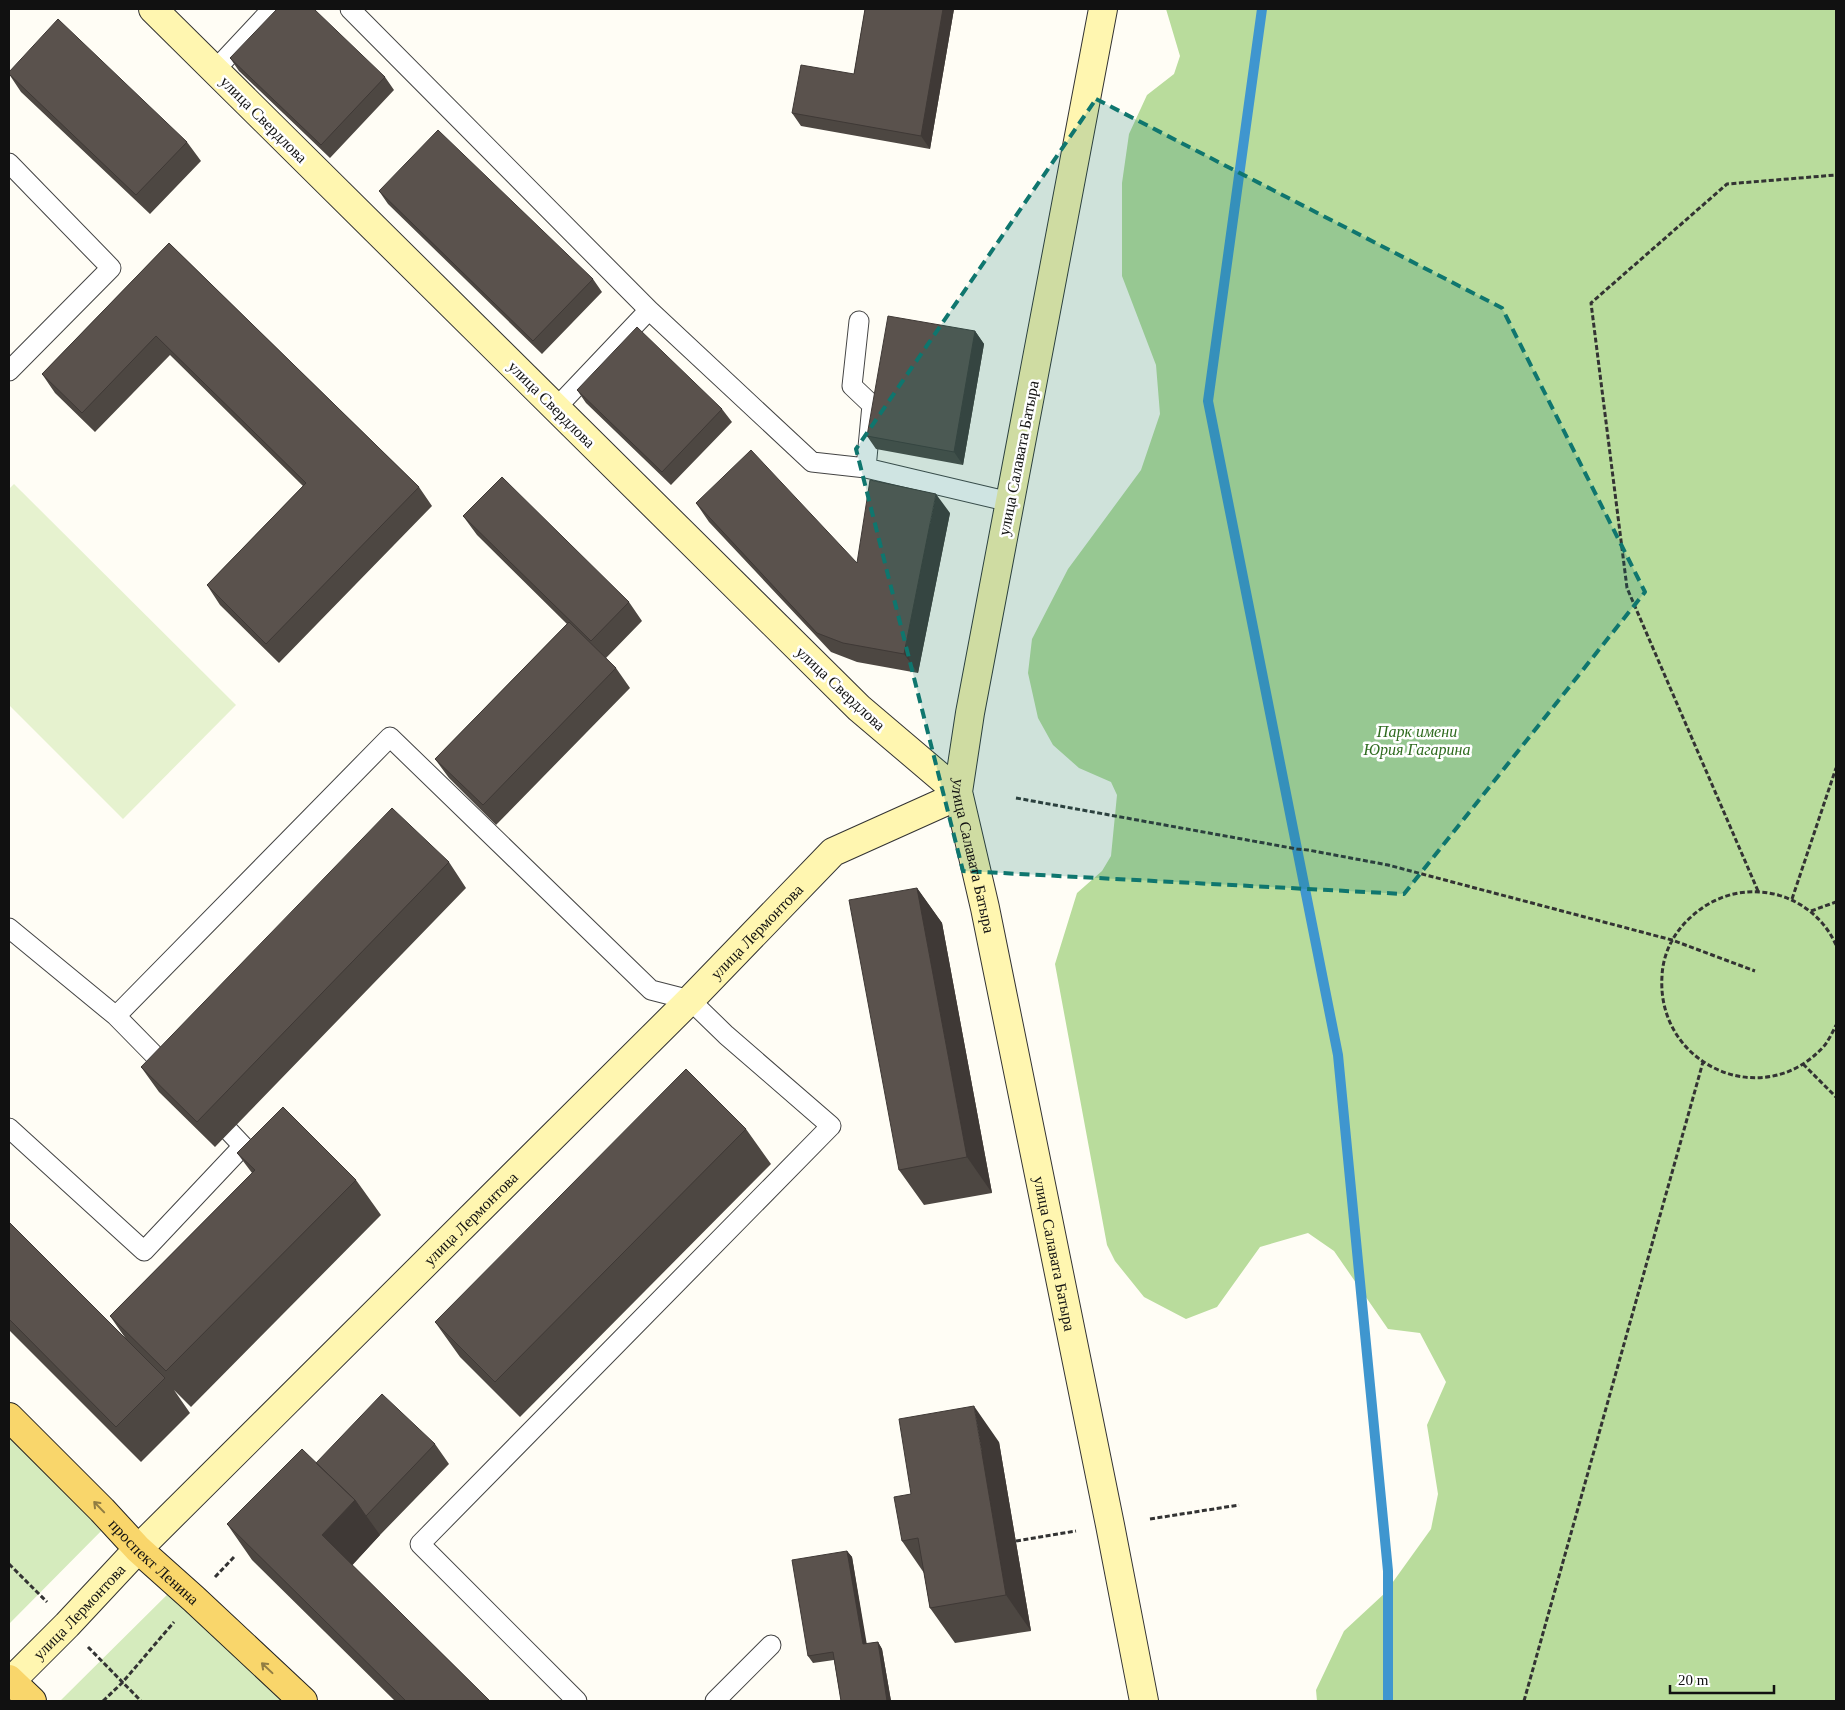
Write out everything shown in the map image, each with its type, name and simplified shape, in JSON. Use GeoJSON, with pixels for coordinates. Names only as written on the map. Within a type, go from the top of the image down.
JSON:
{"type":"FeatureCollection","features":[{"type":"Feature","properties":{"kind":"main road","name":"проспект Ленина"},"geometry":{"type":"LineString","coordinates":[[9,1417],[102,1510],[138,1549],[303,1701]]}},
{"type":"Feature","properties":{"kind":"main road"},"geometry":{"type":"LineString","coordinates":[[9,1681],[32,1701]]}},
{"type":"Feature","properties":{"kind":"street","name":"улица Свердлова"},"geometry":{"type":"LineString","coordinates":[[153,9],[859,708],[958,792]]}},
{"type":"Feature","properties":{"kind":"street","name":"улица Салавата Батыра"},"geometry":{"type":"LineString","coordinates":[[1103,9],[970,713],[958,792],[995,957],[1144,1701]]}},
{"type":"Feature","properties":{"kind":"street","name":"улица Лермонтова"},"geometry":{"type":"LineString","coordinates":[[9,1681],[67,1625],[138,1549],[690,1000],[833,852],[942,803],[958,792]]}},
{"type":"Feature","properties":{"kind":"lane"},"geometry":{"type":"LineString","coordinates":[[215,70],[272,9]]}},
{"type":"Feature","properties":{"kind":"lane"},"geometry":{"type":"LineString","coordinates":[[350,9],[649,310],[812,462],[866,468],[1010,502]]}},
{"type":"Feature","properties":{"kind":"lane"},"geometry":{"type":"LineString","coordinates":[[9,163],[111,268],[9,371]]}},
{"type":"Feature","properties":{"kind":"lane"},"geometry":{"type":"LineString","coordinates":[[556,408],[649,310]]}},
{"type":"Feature","properties":{"kind":"lane"},"geometry":{"type":"LineString","coordinates":[[859,321],[852,386],[872,405],[866,468]]}},
{"type":"Feature","properties":{"kind":"lane"},"geometry":{"type":"LineString","coordinates":[[116,1016],[390,737],[650,990],[690,1000],[726,1035],[831,1126],[420,1544],[577,1701]]}},
{"type":"Feature","properties":{"kind":"lane"},"geometry":{"type":"LineString","coordinates":[[9,928],[116,1016],[183,1084]]}},
{"type":"Feature","properties":{"kind":"lane"},"geometry":{"type":"LineString","coordinates":[[9,1128],[144,1251],[243,1146],[197,1098]]}},
{"type":"Feature","properties":{"kind":"lane"},"geometry":{"type":"LineString","coordinates":[[715,1701],[771,1645]]}},
{"type":"Feature","properties":{"kind":"path"},"geometry":{"type":"LineString","coordinates":[[1758,891],[1627,588],[1592,303],[1727,184],[1836,175]]}},
{"type":"Feature","properties":{"kind":"path"},"geometry":{"type":"LineString","coordinates":[[1792,899],[1836,768]]}},
{"type":"Feature","properties":{"kind":"path"},"geometry":{"type":"LineString","coordinates":[[1016,798],[1388,866],[1672,940],[1755,971]]}},
{"type":"Feature","properties":{"kind":"path"},"geometry":{"type":"LineString","coordinates":[[1836,945],[1831,933],[1811,911],[1792,899],[1758,891],[1730,894],[1703,906],[1682,925],[1672,940],[1662,966],[1661,994],[1668,1020],[1682,1044],[1703,1062],[1726,1074],[1752,1078],[1778,1074],[1802,1064],[1825,1045],[1836,1026]]}},
{"type":"Feature","properties":{"kind":"path"},"geometry":{"type":"LineString","coordinates":[[1811,911],[1836,902]]}},
{"type":"Feature","properties":{"kind":"path"},"geometry":{"type":"LineString","coordinates":[[1524,1701],[1703,1062]]}},
{"type":"Feature","properties":{"kind":"path"},"geometry":{"type":"LineString","coordinates":[[1802,1064],[1836,1097]]}},
{"type":"Feature","properties":{"kind":"path"},"geometry":{"type":"LineString","coordinates":[[1150,1519],[1239,1505]]}},
{"type":"Feature","properties":{"kind":"path"},"geometry":{"type":"LineString","coordinates":[[1016,1541],[1076,1531]]}},
{"type":"Feature","properties":{"kind":"path"},"geometry":{"type":"LineString","coordinates":[[103,1701],[122,1683],[194,1599],[234,1558]]}},
{"type":"Feature","properties":{"kind":"highlighted area"},"geometry":{"type":"Polygon","coordinates":[[[1096,99],[1502,308],[1645,592],[1404,894],[963,871],[856,449],[1096,99]]]}},
{"type":"Feature","properties":{"kind":"green space","name":"Парк имени Юрия Гагарина"},"geometry":{"type":"Polygon","coordinates":[[[1166,9],[1836,9],[1836,1701],[1317,1701],[1316,1690],[1344,1631],[1385,1593],[1431,1529],[1438,1494],[1427,1425],[1446,1382],[1420,1333],[1388,1329],[1334,1251],[1308,1233],[1260,1247],[1217,1307],[1186,1319],[1144,1297],[1115,1261],[1107,1245],[1055,964],[1077,893],[1102,871],[1111,856],[1117,795],[1111,782],[1079,768],[1053,745],[1038,718],[1028,673],[1032,639],[1068,569],[1141,470],[1160,414],[1156,365],[1122,276],[1122,183],[1129,134],[1147,95],[1174,74],[1180,56],[1166,9]]]}},
{"type":"Feature","properties":{"kind":"green space"},"geometry":{"type":"Polygon","coordinates":[[[14,484],[236,705],[123,819],[9,705],[9,489],[14,484]]]}},
{"type":"Feature","properties":{"kind":"green space"},"geometry":{"type":"Polygon","coordinates":[[[9,1412],[115,1517],[9,1624],[9,1412]]]}},
{"type":"Feature","properties":{"kind":"green space"},"geometry":{"type":"Polygon","coordinates":[[[185,1577],[308,1701],[60,1701],[185,1577]]]}},
{"type":"Feature","properties":{"kind":"building"},"geometry":{"type":"Polygon","coordinates":[[[277,9],[314,9],[385,77],[321,145],[230,58],[277,9]]]}},
{"type":"Feature","properties":{"kind":"building"},"geometry":{"type":"Polygon","coordinates":[[[865,9],[943,9],[921,136],[792,113],[801,65],[854,74],[865,9]]]}},
{"type":"Feature","properties":{"kind":"building"},"geometry":{"type":"Polygon","coordinates":[[[58,19],[187,142],[136,195],[9,74],[58,19]]]}},
{"type":"Feature","properties":{"kind":"building"},"geometry":{"type":"Polygon","coordinates":[[[438,130],[593,279],[533,341],[379,191],[438,130]]]}},
{"type":"Feature","properties":{"kind":"building"},"geometry":{"type":"Polygon","coordinates":[[[169,243],[419,487],[266,644],[207,585],[306,483],[156,336],[82,413],[42,374],[169,243]]]}},
{"type":"Feature","properties":{"kind":"building"},"geometry":{"type":"Polygon","coordinates":[[[888,316],[975,331],[954,452],[867,436],[888,316]]]}},
{"type":"Feature","properties":{"kind":"building"},"geometry":{"type":"Polygon","coordinates":[[[637,327],[722,409],[662,472],[577,390],[637,327]]]}},
{"type":"Feature","properties":{"kind":"building"},"geometry":{"type":"Polygon","coordinates":[[[751,450],[857,563],[870,480],[936,494],[904,654],[843,643],[817,633],[696,503],[751,450]]]}},
{"type":"Feature","properties":{"kind":"building"},"geometry":{"type":"Polygon","coordinates":[[[502,477],[629,602],[591,641],[463,516],[502,477]]]}},
{"type":"Feature","properties":{"kind":"building"},"geometry":{"type":"Polygon","coordinates":[[[569,622],[616,668],[483,805],[435,759],[569,622]]]}},
{"type":"Feature","properties":{"kind":"building"},"geometry":{"type":"Polygon","coordinates":[[[392,808],[449,862],[197,1122],[141,1067],[392,808]]]}},
{"type":"Feature","properties":{"kind":"building"},"geometry":{"type":"Polygon","coordinates":[[[917,888],[967,1157],[899,1170],[849,900],[917,888]]]}},
{"type":"Feature","properties":{"kind":"building"},"geometry":{"type":"Polygon","coordinates":[[[686,1069],[746,1129],[495,1382],[435,1322],[686,1069]]]}},
{"type":"Feature","properties":{"kind":"building"},"geometry":{"type":"Polygon","coordinates":[[[283,1107],[356,1180],[166,1371],[110,1316],[255,1170],[237,1153],[283,1107]]]}},
{"type":"Feature","properties":{"kind":"building"},"geometry":{"type":"Polygon","coordinates":[[[9,1222],[165,1378],[116,1427],[9,1319],[9,1222]]]}},
{"type":"Feature","properties":{"kind":"building"},"geometry":{"type":"Polygon","coordinates":[[[382,1394],[435,1444],[366,1516],[355,1500],[316,1463],[382,1394]]]}},
{"type":"Feature","properties":{"kind":"building"},"geometry":{"type":"Polygon","coordinates":[[[974,1406],[1006,1595],[930,1608],[918,1538],[902,1541],[894,1497],[911,1494],[899,1419],[974,1406]]]}},
{"type":"Feature","properties":{"kind":"building"},"geometry":{"type":"Polygon","coordinates":[[[302,1449],[355,1500],[322,1535],[490,1701],[406,1701],[227,1524],[302,1449]]]}},
{"type":"Feature","properties":{"kind":"building"},"geometry":{"type":"Polygon","coordinates":[[[847,1551],[863,1644],[878,1642],[887,1701],[841,1701],[833,1652],[808,1656],[792,1560],[847,1551]]]}},
{"type":"Feature","properties":{"kind":"waterway"},"geometry":{"type":"LineString","coordinates":[[1262,9],[1208,401],[1338,1055],[1388,1571],[1388,1701]]}}]}
